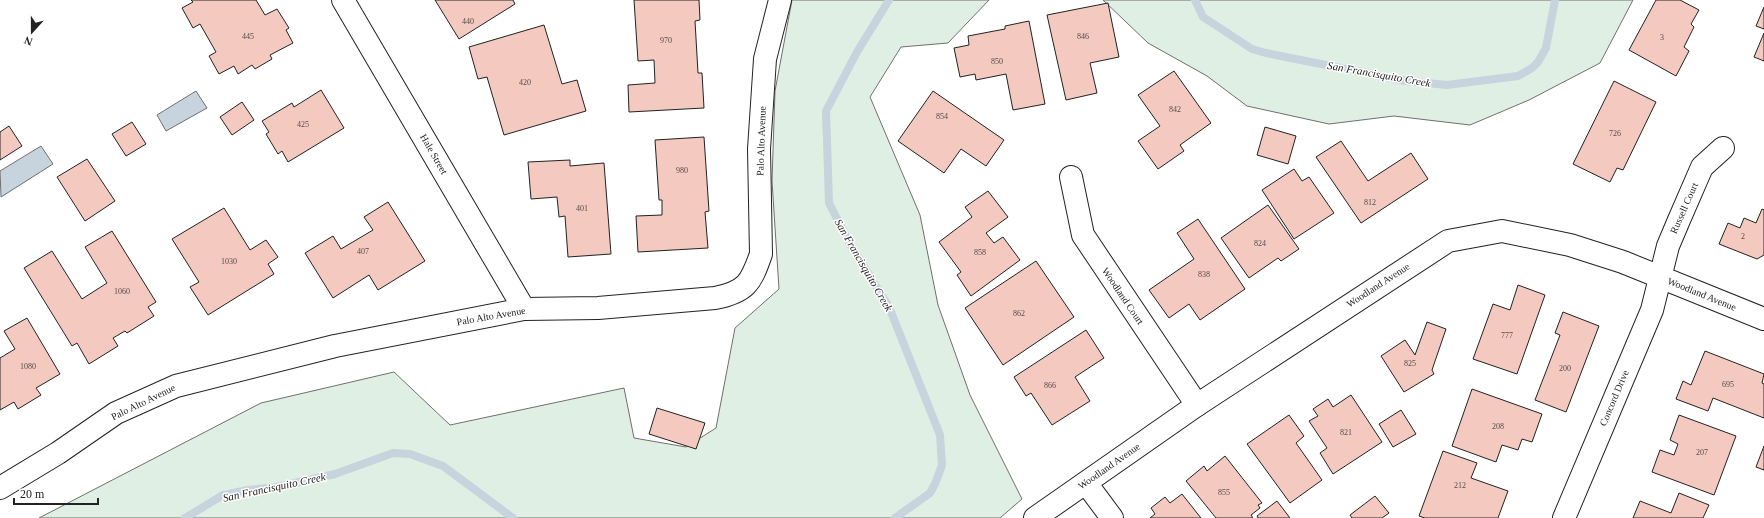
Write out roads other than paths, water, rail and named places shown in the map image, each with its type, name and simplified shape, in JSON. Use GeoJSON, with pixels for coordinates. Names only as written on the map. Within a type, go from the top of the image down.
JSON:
{"type":"FeatureCollection","features":[{"type":"Feature","properties":{"kind":"street","name":"Hale Street"},"geometry":{"type":"LineString","coordinates":[[343,0],[524,309]]}},
{"type":"Feature","properties":{"kind":"street","name":"Palo Alto Avenue"},"geometry":{"type":"LineString","coordinates":[[0,488],[58,453],[116,414],[176,386],[335,346],[524,309],[598,308],[716,298],[734,294],[747,284],[756,270],[761,254],[759,149],[765,59],[780,0]]}},
{"type":"Feature","properties":{"kind":"street","name":"Russell Court"},"geometry":{"type":"LineString","coordinates":[[1661,278],[1668,246],[1702,167],[1724,148]]}},
{"type":"Feature","properties":{"kind":"street","name":"Woodland Court"},"geometry":{"type":"LineString","coordinates":[[1071,177],[1083,235],[1197,405]]}},
{"type":"Feature","properties":{"kind":"street","name":"Woodland Avenue"},"geometry":{"type":"LineString","coordinates":[[1035,518],[1058,500],[1086,483],[1197,405],[1448,241],[1502,231],[1570,245],[1623,262],[1764,319]]}},
{"type":"Feature","properties":{"kind":"street","name":"Concord Drive"},"geometry":{"type":"LineString","coordinates":[[1564,518],[1652,310],[1661,278]]}},
{"type":"Feature","properties":{"kind":"street"},"geometry":{"type":"LineString","coordinates":[[1086,483],[1112,518]]}},
{"type":"Feature","properties":{"kind":"waterway","name":"San Francisquito Creek"},"geometry":{"type":"LineString","coordinates":[[889,0],[857,52],[826,111],[829,203],[850,244],[889,307],[940,435],[942,465],[935,484],[930,493],[895,518]]}},
{"type":"Feature","properties":{"kind":"waterway","name":"San Francisquito Creek"},"geometry":{"type":"LineString","coordinates":[[1195,0],[1203,17],[1252,49],[1406,81],[1447,85],[1518,76],[1532,68],[1538,62],[1546,48],[1555,0]]}},
{"type":"Feature","properties":{"kind":"waterway","name":"San Francisquito Creek"},"geometry":{"type":"LineString","coordinates":[[185,518],[223,495],[248,490],[277,487],[335,474],[393,453],[410,454],[443,466],[513,518]]}}]}
